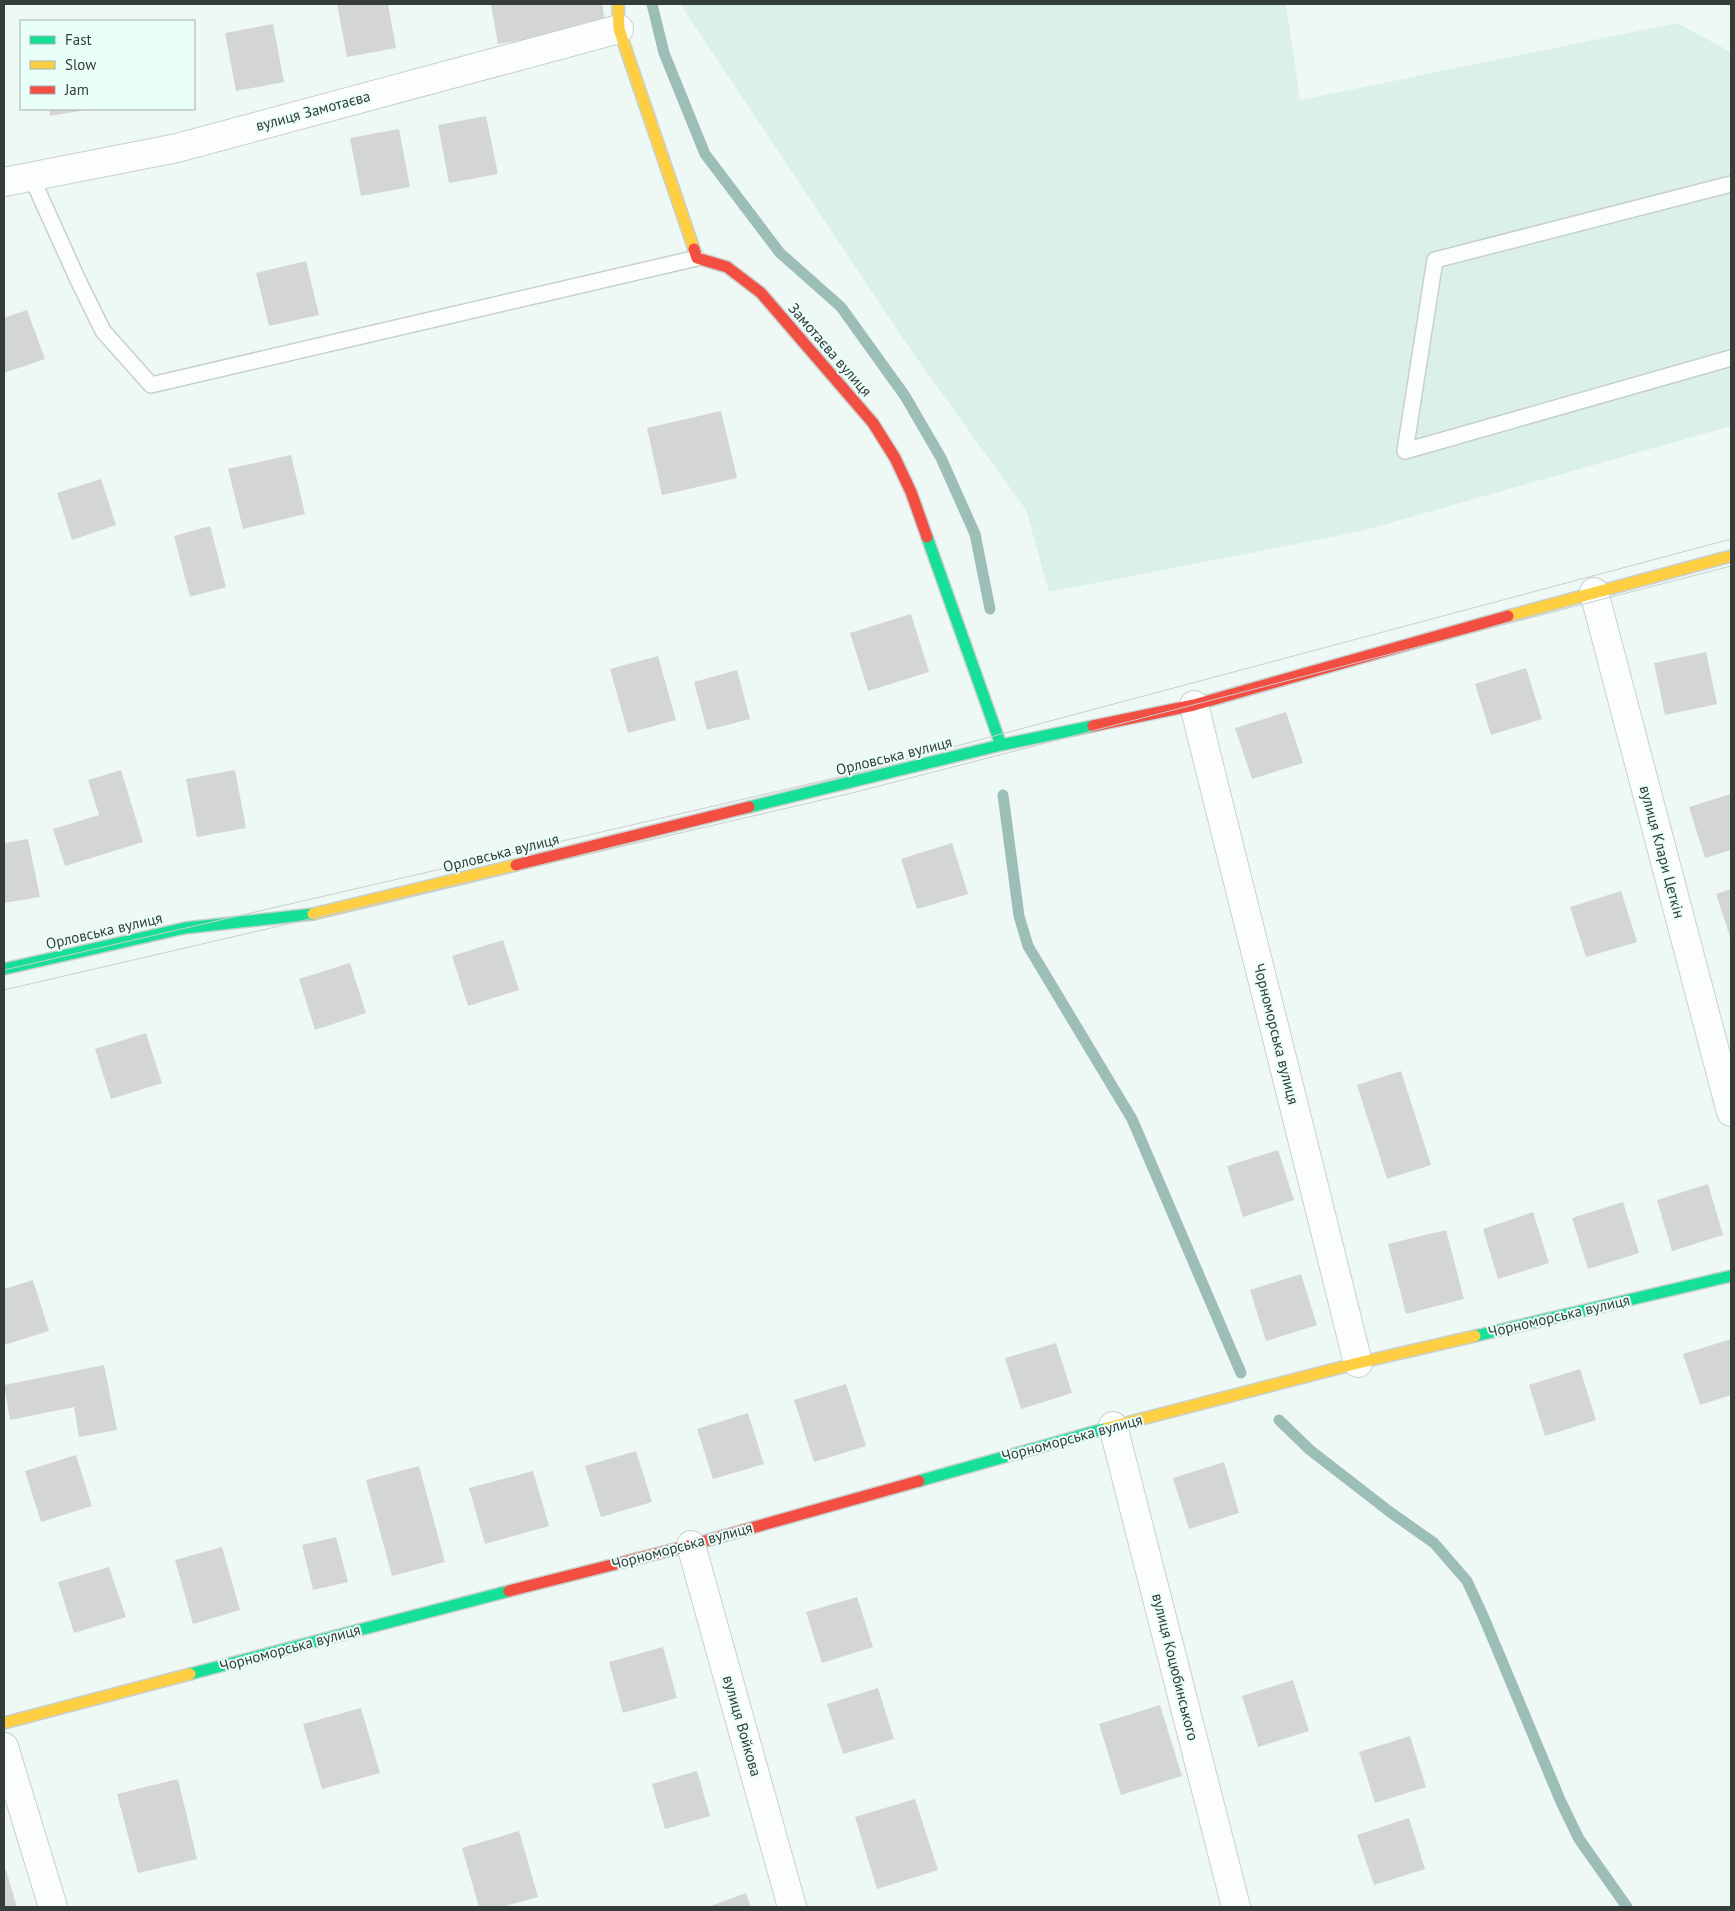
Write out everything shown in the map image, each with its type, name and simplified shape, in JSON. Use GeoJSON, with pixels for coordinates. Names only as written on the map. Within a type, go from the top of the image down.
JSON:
{"type":"FeatureCollection","features":[{"type":"Feature","properties":{"kind":"street","name":"вулиця Замотаєва"},"geometry":{"type":"LineString","coordinates":[[4,182],[177,148],[618,16]]}},
{"type":"Feature","properties":{"kind":"street"},"geometry":{"type":"LineString","coordinates":[[618,16],[697,258]]}},
{"type":"Feature","properties":{"kind":"street","name":"Замотаєва вулиця"},"geometry":{"type":"LineString","coordinates":[[697,258],[728,267],[761,292],[873,423],[891,451],[911,492],[1000,745]]}},
{"type":"Feature","properties":{"kind":"street","name":"Орловська вулиця"},"geometry":{"type":"LineString","coordinates":[[4,969],[185,928],[319,913],[1000,745],[1194,704],[1594,592],[1731,556]]}},
{"type":"Feature","properties":{"kind":"street","name":"вулиця Клари Цеткін"},"geometry":{"type":"LineString","coordinates":[[1594,592],[1731,1112]]}},
{"type":"Feature","properties":{"kind":"street","name":"Чорноморська вулиця"},"geometry":{"type":"LineString","coordinates":[[1194,704],[1358,1363]]}},
{"type":"Feature","properties":{"kind":"street","name":"Чорноморська вулиця"},"geometry":{"type":"LineString","coordinates":[[4,1723],[691,1545],[1114,1426],[1358,1363],[1731,1276]]}},
{"type":"Feature","properties":{"kind":"street","name":"вулиця Коцюбинського"},"geometry":{"type":"LineString","coordinates":[[1114,1426],[1236,1907]]}},
{"type":"Feature","properties":{"kind":"street","name":"вулиця Войкова"},"geometry":{"type":"LineString","coordinates":[[691,1545],[792,1907]]}},
{"type":"Feature","properties":{"kind":"street"},"geometry":{"type":"LineString","coordinates":[[4,1747],[53,1907]]}},
{"type":"Feature","properties":{"kind":"lane"},"geometry":{"type":"LineString","coordinates":[[31,176],[76,278],[103,331],[151,385],[697,258]]}},
{"type":"Feature","properties":{"kind":"lane"},"geometry":{"type":"LineString","coordinates":[[1731,184],[1435,260],[1405,451],[1731,358]]}},
{"type":"Feature","properties":{"kind":"shaded area"},"geometry":{"type":"Polygon","coordinates":[[[680,4],[1286,4],[1300,100],[1677,23],[1731,52],[1731,426],[1358,532],[1049,592],[1026,510],[908,346],[680,4]]]}},
{"type":"Feature","properties":{"kind":"building"},"geometry":{"type":"Polygon","coordinates":[[[337,4],[388,4],[396,48],[347,57],[337,4]]]}},
{"type":"Feature","properties":{"kind":"building"},"geometry":{"type":"Polygon","coordinates":[[[491,4],[602,4],[606,25],[498,44],[491,4]]]}},
{"type":"Feature","properties":{"kind":"building"},"geometry":{"type":"Polygon","coordinates":[[[273,24],[284,82],[236,91],[225,33],[273,24]]]}},
{"type":"Feature","properties":{"kind":"building"},"geometry":{"type":"Polygon","coordinates":[[[49,110],[86,110],[50,116],[49,110]]]}},
{"type":"Feature","properties":{"kind":"building"},"geometry":{"type":"Polygon","coordinates":[[[486,116],[498,174],[449,183],[438,125],[486,116]]]}},
{"type":"Feature","properties":{"kind":"building"},"geometry":{"type":"Polygon","coordinates":[[[399,129],[410,187],[361,196],[350,138],[399,129]]]}},
{"type":"Feature","properties":{"kind":"building"},"geometry":{"type":"Polygon","coordinates":[[[306,261],[319,315],[269,326],[256,273],[306,261]]]}},
{"type":"Feature","properties":{"kind":"building"},"geometry":{"type":"Polygon","coordinates":[[[27,310],[45,359],[4,373],[4,318],[27,310]]]}},
{"type":"Feature","properties":{"kind":"building"},"geometry":{"type":"Polygon","coordinates":[[[721,411],[737,478],[662,495],[647,428],[721,411]]]}},
{"type":"Feature","properties":{"kind":"building"},"geometry":{"type":"Polygon","coordinates":[[[291,455],[305,514],[243,529],[228,469],[291,455]]]}},
{"type":"Feature","properties":{"kind":"building"},"geometry":{"type":"Polygon","coordinates":[[[101,479],[116,525],[72,540],[57,493],[101,479]]]}},
{"type":"Feature","properties":{"kind":"building"},"geometry":{"type":"Polygon","coordinates":[[[210,526],[226,587],[190,597],[174,536],[210,526]]]}},
{"type":"Feature","properties":{"kind":"building"},"geometry":{"type":"Polygon","coordinates":[[[911,614],[929,672],[868,691],[850,633],[911,614]]]}},
{"type":"Feature","properties":{"kind":"building"},"geometry":{"type":"Polygon","coordinates":[[[1706,652],[1717,704],[1665,715],[1654,663],[1706,652]]]}},
{"type":"Feature","properties":{"kind":"building"},"geometry":{"type":"Polygon","coordinates":[[[658,656],[676,720],[628,733],[610,669],[658,656]]]}},
{"type":"Feature","properties":{"kind":"building"},"geometry":{"type":"Polygon","coordinates":[[[1526,668],[1542,719],[1491,735],[1475,684],[1526,668]]]}},
{"type":"Feature","properties":{"kind":"building"},"geometry":{"type":"Polygon","coordinates":[[[737,670],[750,719],[707,730],[694,682],[737,670]]]}},
{"type":"Feature","properties":{"kind":"building"},"geometry":{"type":"Polygon","coordinates":[[[1286,712],[1303,763],[1252,779],[1235,728],[1286,712]]]}},
{"type":"Feature","properties":{"kind":"building"},"geometry":{"type":"Polygon","coordinates":[[[121,770],[143,842],[65,866],[53,829],[99,815],[88,780],[121,770]]]}},
{"type":"Feature","properties":{"kind":"building"},"geometry":{"type":"Polygon","coordinates":[[[235,770],[246,828],[197,837],[186,779],[235,770]]]}},
{"type":"Feature","properties":{"kind":"building"},"geometry":{"type":"Polygon","coordinates":[[[1731,794],[1731,850],[1705,858],[1689,807],[1731,794]]]}},
{"type":"Feature","properties":{"kind":"building"},"geometry":{"type":"Polygon","coordinates":[[[28,839],[40,897],[4,903],[4,843],[28,839]]]}},
{"type":"Feature","properties":{"kind":"building"},"geometry":{"type":"Polygon","coordinates":[[[952,843],[968,894],[917,909],[901,859],[952,843]]]}},
{"type":"Feature","properties":{"kind":"building"},"geometry":{"type":"Polygon","coordinates":[[[1731,889],[1731,940],[1716,894],[1731,889]]]}},
{"type":"Feature","properties":{"kind":"building"},"geometry":{"type":"Polygon","coordinates":[[[1621,891],[1637,942],[1586,957],[1570,907],[1621,891]]]}},
{"type":"Feature","properties":{"kind":"building"},"geometry":{"type":"Polygon","coordinates":[[[503,940],[519,990],[468,1006],[452,956],[503,940]]]}},
{"type":"Feature","properties":{"kind":"building"},"geometry":{"type":"Polygon","coordinates":[[[350,963],[366,1013],[315,1030],[299,979],[350,963]]]}},
{"type":"Feature","properties":{"kind":"building"},"geometry":{"type":"Polygon","coordinates":[[[146,1033],[162,1083],[111,1099],[95,1049],[146,1033]]]}},
{"type":"Feature","properties":{"kind":"building"},"geometry":{"type":"Polygon","coordinates":[[[1401,1071],[1431,1165],[1387,1179],[1357,1085],[1401,1071]]]}},
{"type":"Feature","properties":{"kind":"building"},"geometry":{"type":"Polygon","coordinates":[[[1278,1150],[1294,1200],[1243,1217],[1227,1166],[1278,1150]]]}},
{"type":"Feature","properties":{"kind":"building"},"geometry":{"type":"Polygon","coordinates":[[[1708,1184],[1723,1235],[1672,1251],[1657,1200],[1708,1184]]]}},
{"type":"Feature","properties":{"kind":"building"},"geometry":{"type":"Polygon","coordinates":[[[1623,1202],[1639,1253],[1588,1269],[1572,1218],[1623,1202]]]}},
{"type":"Feature","properties":{"kind":"building"},"geometry":{"type":"Polygon","coordinates":[[[1533,1212],[1549,1263],[1498,1279],[1483,1229],[1533,1212]]]}},
{"type":"Feature","properties":{"kind":"building"},"geometry":{"type":"Polygon","coordinates":[[[1446,1230],[1464,1299],[1406,1314],[1388,1244],[1446,1230]]]}},
{"type":"Feature","properties":{"kind":"building"},"geometry":{"type":"Polygon","coordinates":[[[1301,1274],[1317,1325],[1266,1341],[1250,1290],[1301,1274]]]}},
{"type":"Feature","properties":{"kind":"building"},"geometry":{"type":"Polygon","coordinates":[[[33,1280],[49,1331],[4,1345],[4,1289],[33,1280]]]}},
{"type":"Feature","properties":{"kind":"building"},"geometry":{"type":"Polygon","coordinates":[[[1731,1339],[1731,1395],[1700,1405],[1683,1354],[1731,1339]]]}},
{"type":"Feature","properties":{"kind":"building"},"geometry":{"type":"Polygon","coordinates":[[[1056,1343],[1072,1393],[1021,1409],[1005,1358],[1056,1343]]]}},
{"type":"Feature","properties":{"kind":"building"},"geometry":{"type":"Polygon","coordinates":[[[104,1365],[117,1430],[79,1437],[74,1407],[10,1420],[4,1385],[104,1365]]]}},
{"type":"Feature","properties":{"kind":"building"},"geometry":{"type":"Polygon","coordinates":[[[1580,1369],[1596,1420],[1545,1436],[1529,1385],[1580,1369]]]}},
{"type":"Feature","properties":{"kind":"building"},"geometry":{"type":"Polygon","coordinates":[[[846,1384],[866,1446],[814,1462],[794,1400],[846,1384]]]}},
{"type":"Feature","properties":{"kind":"building"},"geometry":{"type":"Polygon","coordinates":[[[748,1413],[764,1464],[713,1479],[697,1429],[748,1413]]]}},
{"type":"Feature","properties":{"kind":"building"},"geometry":{"type":"Polygon","coordinates":[[[636,1451],[652,1502],[601,1517],[585,1466],[636,1451]]]}},
{"type":"Feature","properties":{"kind":"building"},"geometry":{"type":"Polygon","coordinates":[[[76,1455],[92,1506],[41,1522],[25,1471],[76,1455]]]}},
{"type":"Feature","properties":{"kind":"building"},"geometry":{"type":"Polygon","coordinates":[[[1224,1462],[1239,1513],[1189,1529],[1173,1478],[1224,1462]]]}},
{"type":"Feature","properties":{"kind":"building"},"geometry":{"type":"Polygon","coordinates":[[[419,1466],[445,1562],[392,1576],[366,1480],[419,1466]]]}},
{"type":"Feature","properties":{"kind":"building"},"geometry":{"type":"Polygon","coordinates":[[[533,1471],[549,1526],[485,1544],[469,1488],[533,1471]]]}},
{"type":"Feature","properties":{"kind":"building"},"geometry":{"type":"Polygon","coordinates":[[[336,1537],[348,1582],[313,1590],[302,1545],[336,1537]]]}},
{"type":"Feature","properties":{"kind":"building"},"geometry":{"type":"Polygon","coordinates":[[[222,1547],[240,1610],[193,1624],[175,1560],[222,1547]]]}},
{"type":"Feature","properties":{"kind":"building"},"geometry":{"type":"Polygon","coordinates":[[[109,1567],[126,1617],[74,1633],[58,1582],[109,1567]]]}},
{"type":"Feature","properties":{"kind":"building"},"geometry":{"type":"Polygon","coordinates":[[[857,1597],[873,1647],[822,1663],[806,1612],[857,1597]]]}},
{"type":"Feature","properties":{"kind":"building"},"geometry":{"type":"Polygon","coordinates":[[[663,1647],[677,1698],[623,1713],[609,1662],[663,1647]]]}},
{"type":"Feature","properties":{"kind":"building"},"geometry":{"type":"Polygon","coordinates":[[[1293,1680],[1309,1731],[1258,1747],[1242,1696],[1293,1680]]]}},
{"type":"Feature","properties":{"kind":"building"},"geometry":{"type":"Polygon","coordinates":[[[878,1688],[894,1739],[843,1754],[827,1704],[878,1688]]]}},
{"type":"Feature","properties":{"kind":"building"},"geometry":{"type":"Polygon","coordinates":[[[1160,1705],[1182,1776],[1121,1795],[1099,1724],[1160,1705]]]}},
{"type":"Feature","properties":{"kind":"building"},"geometry":{"type":"Polygon","coordinates":[[[361,1708],[380,1773],[322,1789],[303,1724],[361,1708]]]}},
{"type":"Feature","properties":{"kind":"building"},"geometry":{"type":"Polygon","coordinates":[[[1410,1736],[1426,1787],[1375,1803],[1359,1752],[1410,1736]]]}},
{"type":"Feature","properties":{"kind":"building"},"geometry":{"type":"Polygon","coordinates":[[[697,1771],[710,1816],[665,1829],[652,1784],[697,1771]]]}},
{"type":"Feature","properties":{"kind":"building"},"geometry":{"type":"Polygon","coordinates":[[[178,1779],[197,1859],[138,1873],[117,1794],[178,1779]]]}},
{"type":"Feature","properties":{"kind":"building"},"geometry":{"type":"Polygon","coordinates":[[[915,1799],[938,1870],[877,1889],[855,1817],[915,1799]]]}},
{"type":"Feature","properties":{"kind":"building"},"geometry":{"type":"Polygon","coordinates":[[[1409,1818],[1425,1869],[1374,1885],[1357,1835],[1409,1818]]]}},
{"type":"Feature","properties":{"kind":"building"},"geometry":{"type":"Polygon","coordinates":[[[519,1831],[538,1897],[502,1907],[479,1907],[462,1848],[519,1831]]]}},
{"type":"Feature","properties":{"kind":"building"},"geometry":{"type":"Polygon","coordinates":[[[4,1870],[6,1870],[17,1907],[4,1907],[4,1870]]]}},
{"type":"Feature","properties":{"kind":"building"},"geometry":{"type":"Polygon","coordinates":[[[746,1893],[751,1907],[708,1907],[746,1893]]]}},
{"type":"Feature","properties":{"kind":"waterway"},"geometry":{"type":"LineString","coordinates":[[652,4],[664,53],[705,154],[780,253],[841,307],[905,396],[941,458],[975,534],[990,609]]}},
{"type":"Feature","properties":{"kind":"waterway"},"geometry":{"type":"LineString","coordinates":[[1003,795],[1019,916],[1028,946],[1132,1119],[1241,1373]]}},
{"type":"Feature","properties":{"kind":"waterway"},"geometry":{"type":"LineString","coordinates":[[1279,1420],[1310,1450],[1390,1512],[1434,1543],[1467,1581],[1561,1802],[1579,1839],[1627,1907]]}},
{"type":"Feature","properties":{"kind":"tram line"},"geometry":{"type":"LineString","coordinates":[[4,970],[848,775],[1731,539]]}},
{"type":"Feature","properties":{"kind":"tram line"},"geometry":{"type":"LineString","coordinates":[[4,990],[852,793],[1731,566]]}},
{"type":"Feature","properties":{"kind":"traffic: fast"},"geometry":{"type":"LineString","coordinates":[[927,537],[1001,745]]}},
{"type":"Feature","properties":{"kind":"traffic: fast"},"geometry":{"type":"LineString","coordinates":[[749,807],[1001,745],[1093,726]]}},
{"type":"Feature","properties":{"kind":"traffic: fast"},"geometry":{"type":"LineString","coordinates":[[4,969],[185,928],[313,914]]}},
{"type":"Feature","properties":{"kind":"traffic: fast"},"geometry":{"type":"LineString","coordinates":[[1475,1336],[1731,1276]]}},
{"type":"Feature","properties":{"kind":"traffic: fast"},"geometry":{"type":"LineString","coordinates":[[919,1481],[1107,1428]]}},
{"type":"Feature","properties":{"kind":"traffic: fast"},"geometry":{"type":"LineString","coordinates":[[190,1674],[509,1591]]}},
{"type":"Feature","properties":{"kind":"traffic: slow"},"geometry":{"type":"LineString","coordinates":[[618,4],[619,29],[694,249]]}},
{"type":"Feature","properties":{"kind":"traffic: slow"},"geometry":{"type":"LineString","coordinates":[[1508,616],[1731,556]]}},
{"type":"Feature","properties":{"kind":"traffic: slow"},"geometry":{"type":"LineString","coordinates":[[313,914],[516,865]]}},
{"type":"Feature","properties":{"kind":"traffic: slow"},"geometry":{"type":"LineString","coordinates":[[1107,1428],[1358,1363],[1475,1336]]}},
{"type":"Feature","properties":{"kind":"traffic: slow"},"geometry":{"type":"LineString","coordinates":[[4,1723],[190,1674]]}},
{"type":"Feature","properties":{"kind":"traffic: jam"},"geometry":{"type":"LineString","coordinates":[[694,249],[697,258],[727,267],[761,293],[873,423],[895,458],[911,492],[927,537]]}},
{"type":"Feature","properties":{"kind":"traffic: jam"},"geometry":{"type":"LineString","coordinates":[[1093,726],[1194,705],[1508,616]]}},
{"type":"Feature","properties":{"kind":"traffic: jam"},"geometry":{"type":"LineString","coordinates":[[516,865],[749,807]]}},
{"type":"Feature","properties":{"kind":"traffic: jam"},"geometry":{"type":"LineString","coordinates":[[509,1591],[691,1545],[919,1481]]}}]}
